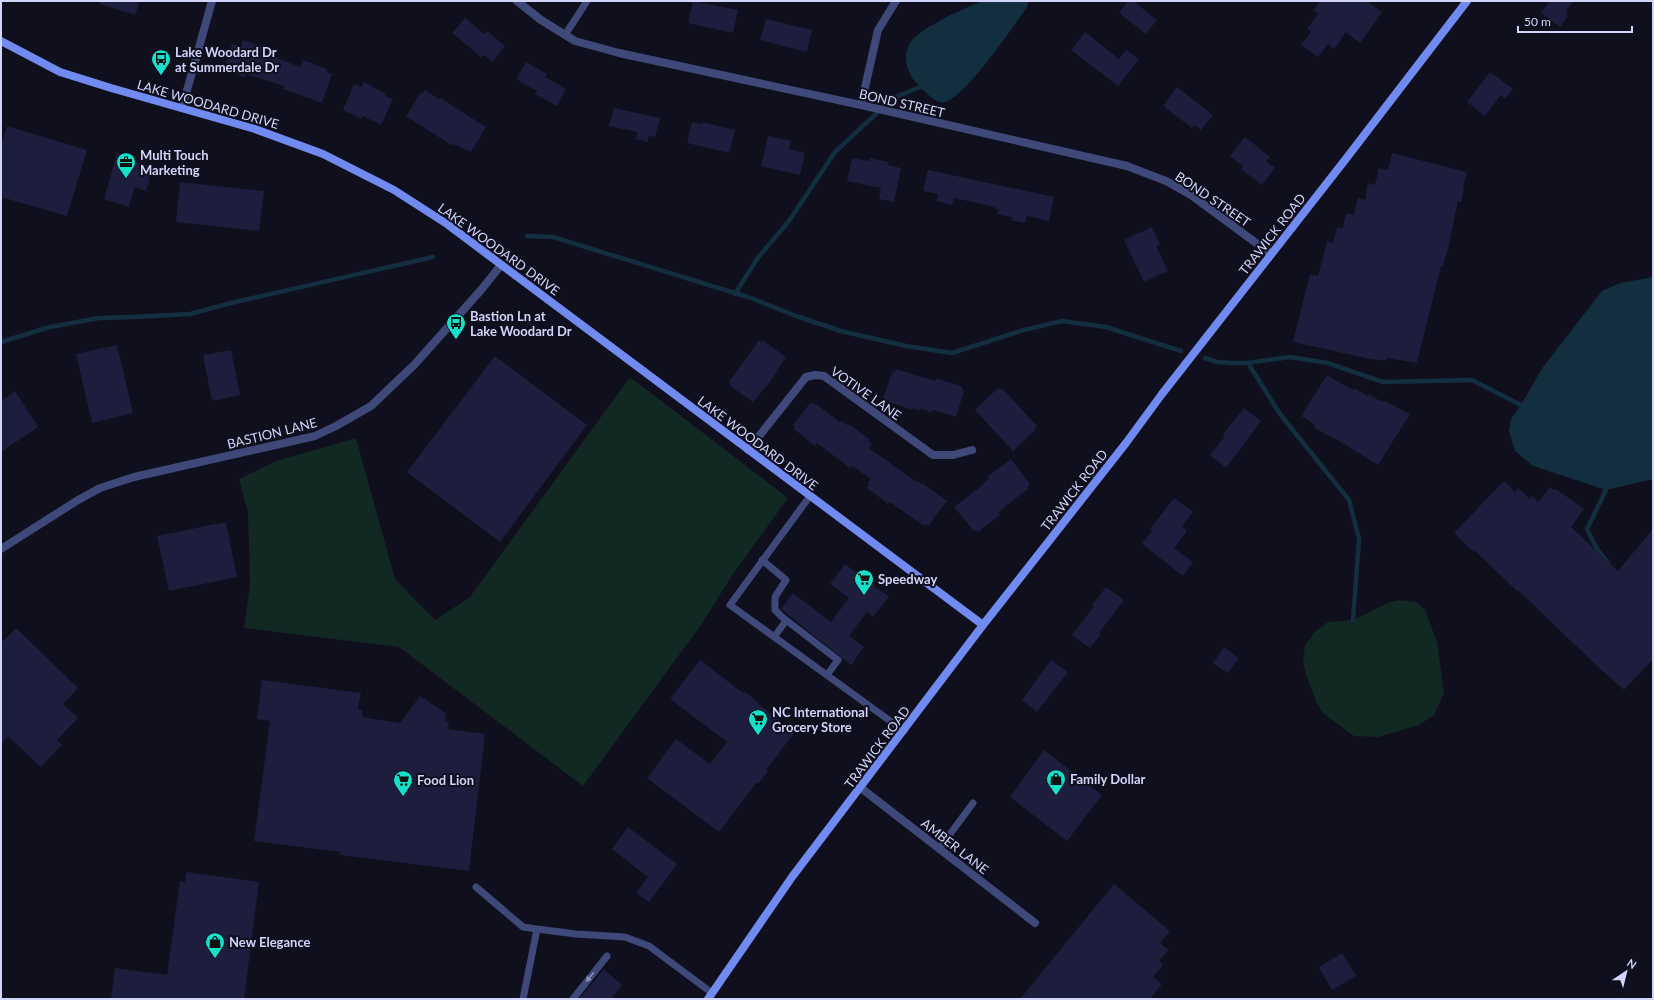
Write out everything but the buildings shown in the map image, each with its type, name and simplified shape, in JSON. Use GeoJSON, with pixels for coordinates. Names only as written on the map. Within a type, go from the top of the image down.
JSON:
{"type":"FeatureCollection","features":[{"type":"Feature","properties":{"kind":"street"},"geometry":{"type":"LineString","coordinates":[[182,108],[212,1]]}},
{"type":"Feature","properties":{"kind":"street","name":"BOND STREET"},"geometry":{"type":"LineString","coordinates":[[517,1],[541,20],[575,41],[619,53],[1126,166],[1166,181],[1191,196],[1271,254]]}},
{"type":"Feature","properties":{"kind":"street"},"geometry":{"type":"LineString","coordinates":[[861,106],[878,30],[896,1]]}},
{"type":"Feature","properties":{"kind":"street","name":"TRAWICK ROAD"},"geometry":{"type":"LineString","coordinates":[[710,996],[792,877],[861,788],[983,625],[1126,443],[1162,394],[1467,1]]}},
{"type":"Feature","properties":{"kind":"street","name":"LAKE WOODARD DRIVE"},"geometry":{"type":"LineString","coordinates":[[1,41],[60,72],[289,141],[323,154],[394,190],[427,211],[501,265],[983,625]]}},
{"type":"Feature","properties":{"kind":"street","name":"BASTION LANE"},"geometry":{"type":"LineString","coordinates":[[1,549],[78,500],[100,488],[134,477],[315,436],[336,426],[371,406],[415,364],[481,290],[501,265]]}},
{"type":"Feature","properties":{"kind":"street","name":"VOTIVE LANE"},"geometry":{"type":"LineString","coordinates":[[748,450],[806,378],[815,375],[824,376],[933,455],[953,455],[972,450]]}},
{"type":"Feature","properties":{"kind":"street","name":"AMBER LANE"},"geometry":{"type":"LineString","coordinates":[[861,788],[1035,923]]}},
{"type":"Feature","properties":{"kind":"lane"},"geometry":{"type":"LineString","coordinates":[[566,35],[586,1]]}},
{"type":"Feature","properties":{"kind":"lane"},"geometry":{"type":"LineString","coordinates":[[810,496],[730,605],[904,731]]}},
{"type":"Feature","properties":{"kind":"lane"},"geometry":{"type":"LineString","coordinates":[[762,560],[786,580],[775,597],[774,610],[786,621],[838,660],[827,675]]}},
{"type":"Feature","properties":{"kind":"lane"},"geometry":{"type":"LineString","coordinates":[[774,637],[786,621]]}},
{"type":"Feature","properties":{"kind":"lane"},"geometry":{"type":"LineString","coordinates":[[940,849],[973,803]]}},
{"type":"Feature","properties":{"kind":"lane"},"geometry":{"type":"LineString","coordinates":[[476,887],[523,927],[576,934],[625,937],[650,946],[710,996]]}},
{"type":"Feature","properties":{"kind":"lane"},"geometry":{"type":"LineString","coordinates":[[523,999],[537,929]]}},
{"type":"Feature","properties":{"kind":"lane"},"geometry":{"type":"LineString","coordinates":[[573,999],[607,956]]}},
{"type":"Feature","properties":{"kind":"green space"},"geometry":{"type":"Polygon","coordinates":[[[630,377],[788,498],[733,574],[701,625],[583,786],[399,647],[244,628],[250,584],[248,512],[239,479],[276,461],[356,438],[395,579],[435,620],[470,597],[630,377]]]}},
{"type":"Feature","properties":{"kind":"green space"},"geometry":{"type":"Polygon","coordinates":[[[1400,600],[1416,602],[1425,610],[1437,642],[1444,693],[1434,715],[1419,725],[1378,737],[1354,736],[1324,714],[1317,704],[1303,661],[1305,645],[1315,632],[1328,622],[1353,620],[1390,602],[1400,600]]]}},
{"type":"Feature","properties":{"kind":"water"},"geometry":{"type":"Polygon","coordinates":[[[983,1],[1028,1],[1028,6],[977,75],[965,88],[945,102],[939,102],[918,85],[910,74],[906,62],[907,49],[915,37],[923,31],[955,13],[983,1]]]}},
{"type":"Feature","properties":{"kind":"water"},"geometry":{"type":"Polygon","coordinates":[[[1653,277],[1653,479],[1606,490],[1533,466],[1515,451],[1509,431],[1511,419],[1543,367],[1602,291],[1620,283],[1653,277]]]}},
{"type":"Feature","properties":{"kind":"waterway"},"geometry":{"type":"LineString","coordinates":[[735,294],[757,259],[789,221],[835,152],[893,98],[920,87]]}},
{"type":"Feature","properties":{"kind":"waterway"},"geometry":{"type":"LineString","coordinates":[[527,236],[553,237],[751,298],[796,316],[841,331],[906,346],[952,353],[1024,330],[1062,321],[1106,327],[1181,351]]}},
{"type":"Feature","properties":{"kind":"waterway"},"geometry":{"type":"LineString","coordinates":[[1,342],[50,327],[99,318],[190,314],[231,303],[433,257]]}},
{"type":"Feature","properties":{"kind":"waterway"},"geometry":{"type":"LineString","coordinates":[[1205,358],[1217,362],[1248,363],[1290,357],[1328,363],[1383,382],[1472,380],[1521,405],[1526,404]]}},
{"type":"Feature","properties":{"kind":"waterway"},"geometry":{"type":"LineString","coordinates":[[1248,363],[1280,414],[1349,500],[1359,539],[1353,620]]}},
{"type":"Feature","properties":{"kind":"waterway"},"geometry":{"type":"LineString","coordinates":[[1603,485],[1606,490],[1587,529],[1597,549],[1608,563]]}},
{"type":"Feature","properties":{"kind":"place","name":"Lake Woodard Dr at Summerdale Dr"},"geometry":{"type":"Point","coordinates":[161,76]}},
{"type":"Feature","properties":{"kind":"place","name":"Multi Touch Marketing"},"geometry":{"type":"Point","coordinates":[126,179]}},
{"type":"Feature","properties":{"kind":"place","name":"Bastion Ln at Lake Woodard Dr"},"geometry":{"type":"Point","coordinates":[456,340]}},
{"type":"Feature","properties":{"kind":"place","name":"Speedway"},"geometry":{"type":"Point","coordinates":[864,596]}},
{"type":"Feature","properties":{"kind":"place","name":"NC International Grocery Store"},"geometry":{"type":"Point","coordinates":[758,736]}},
{"type":"Feature","properties":{"kind":"place","name":"Family Dollar"},"geometry":{"type":"Point","coordinates":[1056,796]}},
{"type":"Feature","properties":{"kind":"place","name":"Food Lion"},"geometry":{"type":"Point","coordinates":[403,797]}},
{"type":"Feature","properties":{"kind":"place","name":"New Elegance"},"geometry":{"type":"Point","coordinates":[215,959]}}]}
